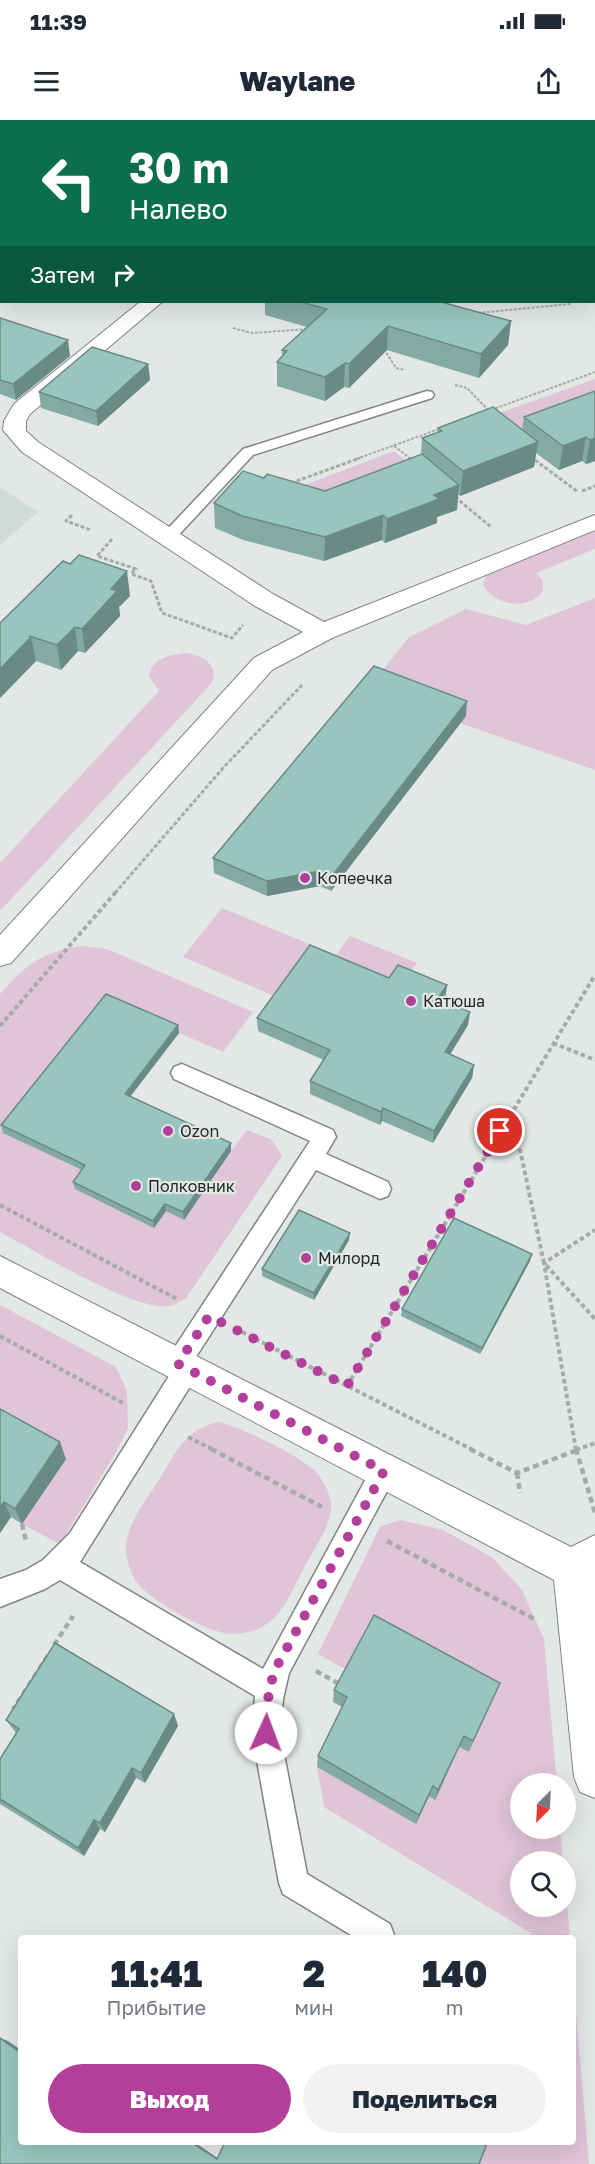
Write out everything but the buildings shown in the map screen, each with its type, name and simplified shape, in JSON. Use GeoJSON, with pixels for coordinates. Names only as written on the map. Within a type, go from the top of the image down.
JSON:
{"type":"FeatureCollection","features":[{"type":"Feature","properties":{"kind":"street"},"geometry":{"type":"LineString","coordinates":[[151,303],[22,409],[14,420],[13,427],[18,436],[30,447],[264,600],[323,632]]}},
{"type":"Feature","properties":{"kind":"street"},"geometry":{"type":"LineString","coordinates":[[0,955],[263,664],[323,632],[595,522]]}},
{"type":"Feature","properties":{"kind":"street"},"geometry":{"type":"LineString","coordinates":[[0,1271],[384,1471],[584,1562],[580,1636],[595,1777]]}},
{"type":"Feature","properties":{"kind":"lane"},"geometry":{"type":"LineString","coordinates":[[168,537],[248,452],[427,395]]}},
{"type":"Feature","properties":{"kind":"lane"},"geometry":{"type":"LineString","coordinates":[[0,1593],[42,1578],[60,1565],[79,1542],[155,1420],[209,1316],[325,1137],[182,1073]]}},
{"type":"Feature","properties":{"kind":"lane"},"geometry":{"type":"LineString","coordinates":[[311,1158],[380,1189]]}},
{"type":"Feature","properties":{"kind":"lane"},"geometry":{"type":"LineString","coordinates":[[379,1935],[294,1883],[266,1733],[269,1688],[277,1666],[384,1471]]}},
{"type":"Feature","properties":{"kind":"lane"},"geometry":{"type":"LineString","coordinates":[[60,1565],[269,1688]]}},
{"type":"Feature","properties":{"kind":"path"},"geometry":{"type":"LineString","coordinates":[[468,314],[570,304]]}},
{"type":"Feature","properties":{"kind":"path"},"geometry":{"type":"LineString","coordinates":[[233,328],[252,333],[309,328]]}},
{"type":"Feature","properties":{"kind":"path"},"geometry":{"type":"LineString","coordinates":[[478,414],[595,372]]}},
{"type":"Feature","properties":{"kind":"path"},"geometry":{"type":"LineString","coordinates":[[230,471],[281,487],[447,426]]}},
{"type":"Feature","properties":{"kind":"path"},"geometry":{"type":"LineString","coordinates":[[394,445],[418,466]]}},
{"type":"Feature","properties":{"kind":"path"},"geometry":{"type":"LineString","coordinates":[[535,460],[578,492],[595,486]]}},
{"type":"Feature","properties":{"kind":"path"},"geometry":{"type":"LineString","coordinates":[[450,493],[491,527]]}},
{"type":"Feature","properties":{"kind":"path"},"geometry":{"type":"LineString","coordinates":[[79,509],[66,521],[94,531]]}},
{"type":"Feature","properties":{"kind":"path"},"geometry":{"type":"LineString","coordinates":[[104,534],[113,537],[97,556],[136,569],[131,574],[151,581],[162,613],[232,638],[264,600]]}},
{"type":"Feature","properties":{"kind":"path"},"geometry":{"type":"LineString","coordinates":[[0,1026],[224,767],[306,679]]}},
{"type":"Feature","properties":{"kind":"path"},"geometry":{"type":"LineString","coordinates":[[347,1386],[595,975]]}},
{"type":"Feature","properties":{"kind":"path"},"geometry":{"type":"LineString","coordinates":[[553,1043],[595,1060]]}},
{"type":"Feature","properties":{"kind":"path"},"geometry":{"type":"LineString","coordinates":[[512,1111],[544,1263],[576,1450],[595,1514]]}},
{"type":"Feature","properties":{"kind":"path"},"geometry":{"type":"LineString","coordinates":[[0,1205],[209,1316],[517,1473],[595,1443]]}},
{"type":"Feature","properties":{"kind":"path"},"geometry":{"type":"LineString","coordinates":[[544,1263],[595,1230]]}},
{"type":"Feature","properties":{"kind":"path"},"geometry":{"type":"LineString","coordinates":[[544,1263],[595,1320]]}},
{"type":"Feature","properties":{"kind":"path"},"geometry":{"type":"LineString","coordinates":[[0,1336],[534,1619],[580,1636]]}},
{"type":"Feature","properties":{"kind":"path"},"geometry":{"type":"LineString","coordinates":[[25,1715],[14,1708],[93,1585]]}},
{"type":"Feature","properties":{"kind":"shaded area"},"geometry":{"type":"Polygon","coordinates":[[[595,379],[595,413],[519,433],[497,414],[595,379]]]}},
{"type":"Feature","properties":{"kind":"shaded area"},"geometry":{"type":"Polygon","coordinates":[[[394,451],[431,481],[268,499],[394,451]]]}},
{"type":"Feature","properties":{"kind":"shaded area"},"geometry":{"type":"Polygon","coordinates":[[[0,487],[38,512],[0,545],[0,487]]]}},
{"type":"Feature","properties":{"kind":"shaded area"},"geometry":{"type":"Polygon","coordinates":[[[595,530],[595,549],[536,573],[543,581],[543,591],[529,602],[520,604],[503,601],[488,592],[483,585],[487,573],[494,569],[595,530]]]}},
{"type":"Feature","properties":{"kind":"shaded area"},"geometry":{"type":"Polygon","coordinates":[[[595,598],[595,770],[460,723],[373,682],[409,637],[466,609],[526,625],[595,598]]]}},
{"type":"Feature","properties":{"kind":"shaded area"},"geometry":{"type":"Polygon","coordinates":[[[187,653],[201,657],[208,662],[214,676],[211,684],[0,911],[0,863],[159,691],[149,676],[154,665],[163,658],[187,653]]]}},
{"type":"Feature","properties":{"kind":"shaded area"},"geometry":{"type":"Polygon","coordinates":[[[222,908],[336,955],[350,936],[417,963],[404,981],[281,999],[183,957],[222,908]]]}},
{"type":"Feature","properties":{"kind":"shaded area"},"geometry":{"type":"Polygon","coordinates":[[[81,946],[107,949],[253,1012],[223,1052],[179,1033],[3,1132],[166,1211],[231,1151],[247,1130],[271,1139],[282,1156],[186,1298],[169,1306],[133,1300],[110,1290],[0,1232],[0,994],[35,961],[55,952],[81,946]]]}},
{"type":"Feature","properties":{"kind":"shaded area"},"geometry":{"type":"Polygon","coordinates":[[[0,1305],[116,1367],[127,1391],[128,1428],[115,1454],[60,1544],[22,1524],[65,1459],[0,1423],[0,1305]]]}},
{"type":"Feature","properties":{"kind":"shaded area"},"geometry":{"type":"Polygon","coordinates":[[[219,1422],[269,1442],[307,1464],[323,1482],[331,1503],[329,1519],[322,1536],[284,1606],[265,1625],[239,1634],[209,1628],[182,1616],[156,1600],[136,1582],[126,1552],[126,1542],[133,1522],[178,1448],[199,1429],[219,1422]]]}},
{"type":"Feature","properties":{"kind":"shaded area"},"geometry":{"type":"Polygon","coordinates":[[[400,1520],[443,1530],[493,1558],[522,1590],[544,1639],[556,1773],[510,1773],[510,1839],[561,1839],[562,1851],[510,1851],[510,1917],[568,1917],[570,1935],[531,1935],[531,1933],[324,1807],[317,1767],[416,1823],[429,1796],[435,1799],[459,1747],[469,1752],[494,1695],[349,1671],[318,1654],[380,1527],[400,1520]]]}},
{"type":"Feature","properties":{"kind":"shaded area"},"geometry":{"type":"Polygon","coordinates":[[[576,2014],[589,2164],[474,2164],[474,2145],[576,2145],[576,2014]]]}},
{"type":"Feature","properties":{"kind":"place","name":"Копеечка"},"geometry":{"type":"Point","coordinates":[305,878]}},
{"type":"Feature","properties":{"kind":"place","name":"Катюша"},"geometry":{"type":"Point","coordinates":[411,1001]}},
{"type":"Feature","properties":{"kind":"place","name":"Ozon"},"geometry":{"type":"Point","coordinates":[168,1131]}},
{"type":"Feature","properties":{"kind":"place","name":"Полковник"},"geometry":{"type":"Point","coordinates":[136,1186]}},
{"type":"Feature","properties":{"kind":"place","name":"Милорд"},"geometry":{"type":"Point","coordinates":[306,1258]}},
{"type":"Feature","properties":{"kind":"route"},"geometry":{"type":"LineString","coordinates":[[266,1733],[269,1688],[277,1666],[384,1471],[178,1364],[209,1316],[347,1386],[500,1131]]}}]}
